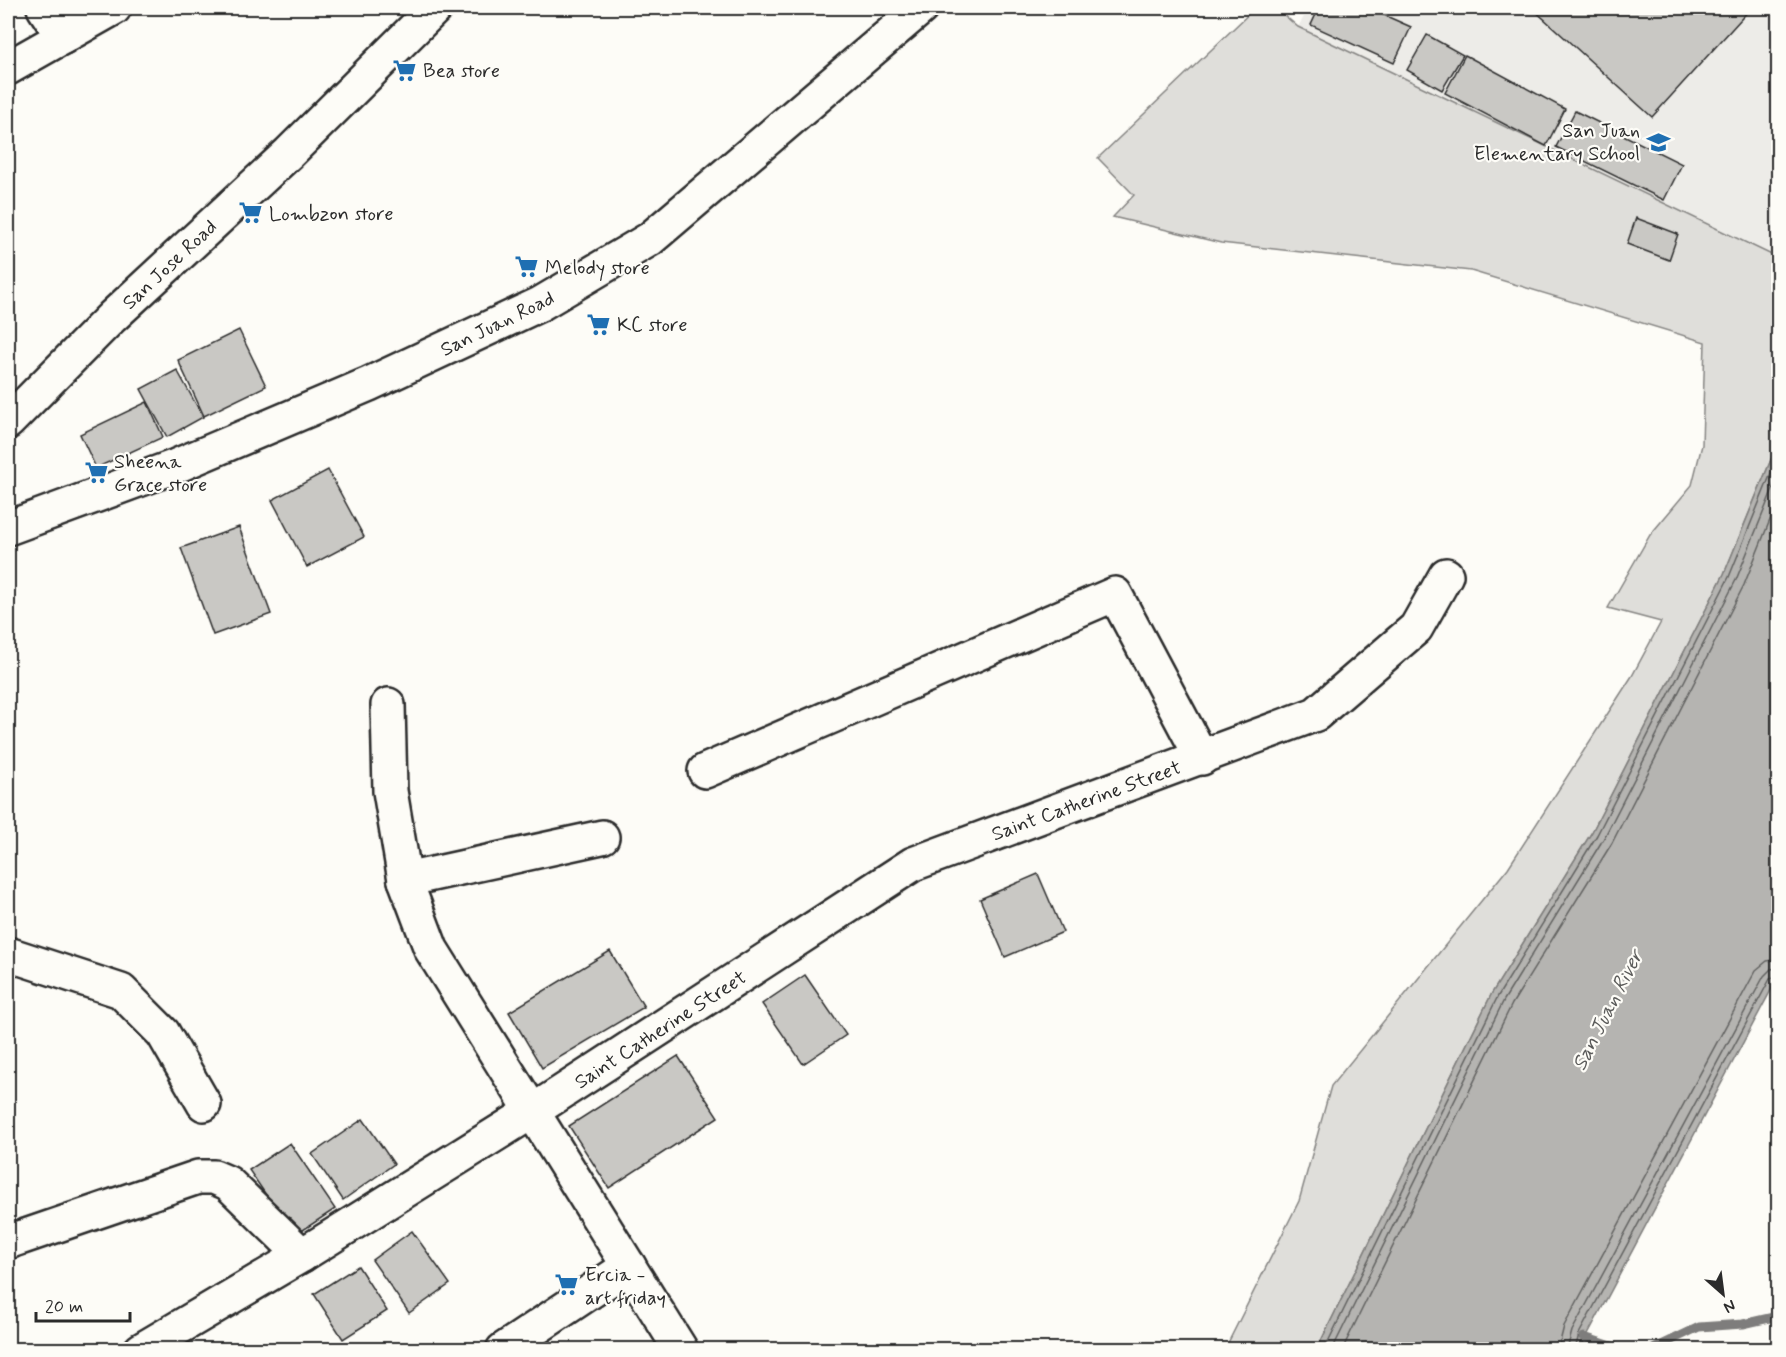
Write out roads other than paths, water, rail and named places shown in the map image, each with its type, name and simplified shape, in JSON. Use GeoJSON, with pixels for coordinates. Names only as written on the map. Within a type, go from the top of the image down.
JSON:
{"type":"FeatureCollection","features":[{"type":"Feature","properties":{"kind":"street"},"geometry":{"type":"LineString","coordinates":[[44,8],[63,37]]}},
{"type":"Feature","properties":{"kind":"street"},"geometry":{"type":"LineString","coordinates":[[8,68],[114,8]]}},
{"type":"Feature","properties":{"kind":"street","name":"San Jose Road"},"geometry":{"type":"LineString","coordinates":[[8,422],[112,317],[289,153],[435,8]]}},
{"type":"Feature","properties":{"kind":"street","name":"San Juan Road"},"geometry":{"type":"LineString","coordinates":[[8,528],[176,466],[369,384],[540,304],[650,239],[921,8]]}},
{"type":"Feature","properties":{"kind":"street","name":"Saint Catherine Street"},"geometry":{"type":"LineString","coordinates":[[141,1350],[302,1254],[533,1111],[913,864],[1316,714],[1416,628],[1446,575]]}},
{"type":"Feature","properties":{"kind":"street"},"geometry":{"type":"LineString","coordinates":[[705,771],[1115,594],[1202,758]]}},
{"type":"Feature","properties":{"kind":"street"},"geometry":{"type":"LineString","coordinates":[[388,705],[390,791],[405,880],[431,949],[681,1350]]}},
{"type":"Feature","properties":{"kind":"street"},"geometry":{"type":"LineString","coordinates":[[405,880],[602,837]]}},
{"type":"Feature","properties":{"kind":"street"},"geometry":{"type":"LineString","coordinates":[[8,954],[121,991],[163,1033],[204,1104]]}},
{"type":"Feature","properties":{"kind":"street"},"geometry":{"type":"LineString","coordinates":[[8,1242],[198,1177],[214,1177],[228,1183],[302,1254]]}},
{"type":"Feature","properties":{"kind":"street"},"geometry":{"type":"LineString","coordinates":[[503,1350],[629,1266]]}},
{"type":"Feature","properties":{"kind":"water","name":"San Juan River"},"geometry":{"type":"Polygon","coordinates":[[[1778,419],[1778,977],[1580,1349],[1317,1349],[1492,993],[1592,832],[1724,574],[1775,450],[1778,419]]]}},
{"type":"Feature","properties":{"kind":"waterway"},"geometry":{"type":"LineString","coordinates":[[1651,1350],[1699,1327],[1743,1324],[1778,1316]]}},
{"type":"Feature","properties":{"kind":"waterway"},"geometry":{"type":"LineString","coordinates":[[1584,1337],[1624,1350]]}},
{"type":"Feature","properties":{"kind":"place","name":"Bea store"},"geometry":{"type":"Point","coordinates":[405,70]}},
{"type":"Feature","properties":{"kind":"place","name":"San Juan Elementary School"},"geometry":{"type":"Point","coordinates":[1658,142]}},
{"type":"Feature","properties":{"kind":"place","name":"Lombzon store"},"geometry":{"type":"Point","coordinates":[251,213]}},
{"type":"Feature","properties":{"kind":"place","name":"Melody store"},"geometry":{"type":"Point","coordinates":[527,267]}},
{"type":"Feature","properties":{"kind":"place","name":"KC store"},"geometry":{"type":"Point","coordinates":[599,324]}},
{"type":"Feature","properties":{"kind":"place","name":"Sheena Grace store"},"geometry":{"type":"Point","coordinates":[96,473]}},
{"type":"Feature","properties":{"kind":"place","name":"Ercia - art friday"},"geometry":{"type":"Point","coordinates":[567,1285]}}]}
